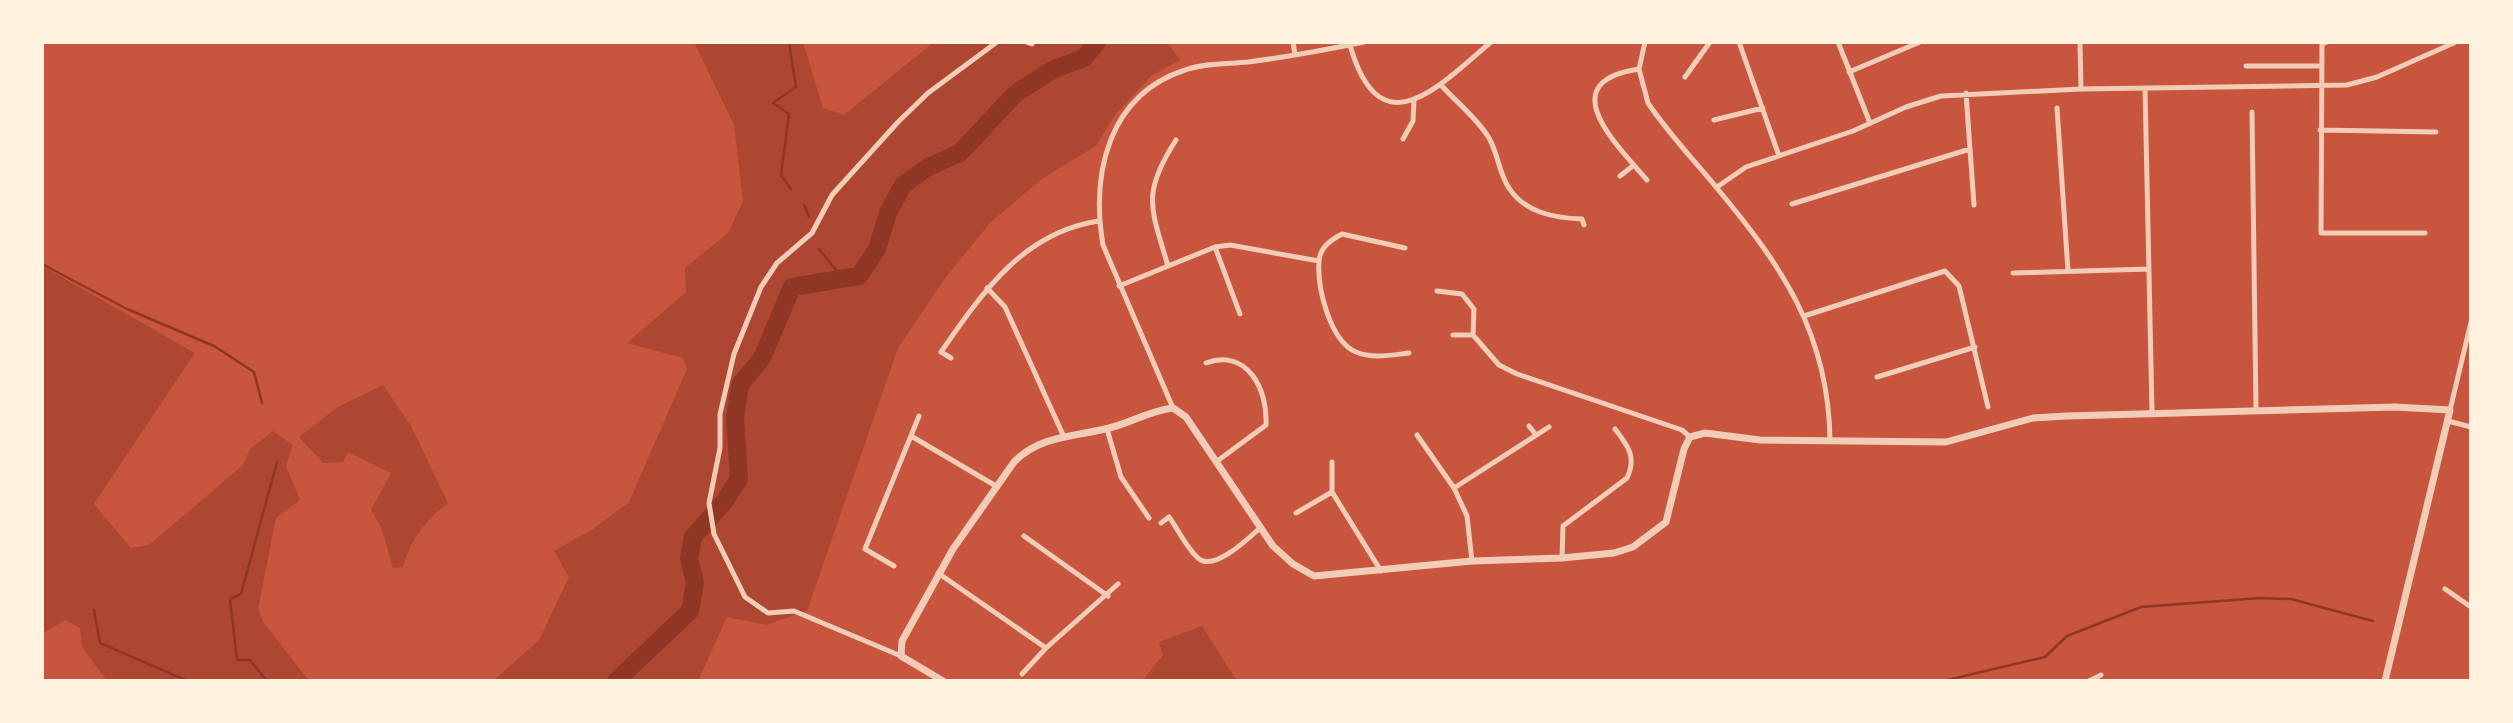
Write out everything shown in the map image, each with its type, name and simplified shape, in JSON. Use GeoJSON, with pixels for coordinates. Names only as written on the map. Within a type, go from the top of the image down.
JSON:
{"type":"FeatureCollection","features":[{"type":"Feature","properties":{"kind":"street"},"geometry":{"type":"LineString","coordinates":[[943,681],[901,656],[794,611],[768,612],[745,597],[713,534],[709,503],[720,448],[720,414],[734,354],[766,279],[777,262],[813,233],[832,195],[898,122],[928,93],[998,42]]}},
{"type":"Feature","properties":{"kind":"street"},"geometry":{"type":"LineString","coordinates":[[1293,42],[1295,55]]}},
{"type":"Feature","properties":{"kind":"street"},"geometry":{"type":"LineString","coordinates":[[1364,42],[1295,55],[1186,69],[1154,83],[1119,122],[1106,146],[1099,221],[1103,245],[1173,408],[1186,417],[1273,546],[1293,564],[1314,576],[1472,561],[1562,558],[1614,553],[1633,547],[1666,522],[1684,449],[1690,437],[1705,433],[1760,439],[1946,442],[2033,418],[2152,412],[2395,407],[2450,410]]}},
{"type":"Feature","properties":{"kind":"street"},"geometry":{"type":"LineString","coordinates":[[1350,45],[1357,70],[1382,101],[1402,103],[1414,100],[1441,85],[1491,42]]}},
{"type":"Feature","properties":{"kind":"street"},"geometry":{"type":"LineString","coordinates":[[1645,42],[1639,69],[1643,88],[1657,117],[1717,187],[1780,268],[1804,316],[1821,362],[1830,410],[1830,440]]}},
{"type":"Feature","properties":{"kind":"street"},"geometry":{"type":"LineString","coordinates":[[1685,77],[1710,42]]}},
{"type":"Feature","properties":{"kind":"street"},"geometry":{"type":"LineString","coordinates":[[1740,42],[1779,156]]}},
{"type":"Feature","properties":{"kind":"street"},"geometry":{"type":"LineString","coordinates":[[1838,42],[1870,123]]}},
{"type":"Feature","properties":{"kind":"street"},"geometry":{"type":"LineString","coordinates":[[1850,72],[1920,42]]}},
{"type":"Feature","properties":{"kind":"street"},"geometry":{"type":"LineString","coordinates":[[2080,42],[2081,89]]}},
{"type":"Feature","properties":{"kind":"street"},"geometry":{"type":"LineString","coordinates":[[2327,42],[2322,44],[2320,85],[2321,233],[2425,233]]}},
{"type":"Feature","properties":{"kind":"street"},"geometry":{"type":"LineString","coordinates":[[1717,187],[1746,167],[1870,123],[1917,103],[1966,93],[2347,85],[2376,77],[2456,42]]}},
{"type":"Feature","properties":{"kind":"street"},"geometry":{"type":"LineString","coordinates":[[2246,66],[2321,66]]}},
{"type":"Feature","properties":{"kind":"street"},"geometry":{"type":"LineString","coordinates":[[1639,69],[1614,73],[1605,78],[1595,99],[1598,117],[1647,180]]}},
{"type":"Feature","properties":{"kind":"street"},"geometry":{"type":"LineString","coordinates":[[1441,85],[1487,134],[1498,154],[1508,188],[1530,209],[1562,218],[1582,219],[1584,225]]}},
{"type":"Feature","properties":{"kind":"street"},"geometry":{"type":"LineString","coordinates":[[2145,88],[2152,412]]}},
{"type":"Feature","properties":{"kind":"street"},"geometry":{"type":"LineString","coordinates":[[1966,93],[1975,205]]}},
{"type":"Feature","properties":{"kind":"street"},"geometry":{"type":"LineString","coordinates":[[1402,139],[1413,121],[1414,100]]}},
{"type":"Feature","properties":{"kind":"street"},"geometry":{"type":"LineString","coordinates":[[1714,120],[1763,108]]}},
{"type":"Feature","properties":{"kind":"street"},"geometry":{"type":"LineString","coordinates":[[2057,108],[2068,271]]}},
{"type":"Feature","properties":{"kind":"street"},"geometry":{"type":"LineString","coordinates":[[2252,112],[2256,410]]}},
{"type":"Feature","properties":{"kind":"street"},"geometry":{"type":"LineString","coordinates":[[2320,130],[2437,132]]}},
{"type":"Feature","properties":{"kind":"street"},"geometry":{"type":"LineString","coordinates":[[1168,266],[1153,216],[1152,194],[1156,170],[1176,140]]}},
{"type":"Feature","properties":{"kind":"street"},"geometry":{"type":"LineString","coordinates":[[1792,205],[1970,149]]}},
{"type":"Feature","properties":{"kind":"street"},"geometry":{"type":"LineString","coordinates":[[1620,176],[1634,165]]}},
{"type":"Feature","properties":{"kind":"street"},"geometry":{"type":"LineString","coordinates":[[951,358],[941,352],[987,288],[1013,260],[1064,230],[1099,221]]}},
{"type":"Feature","properties":{"kind":"street"},"geometry":{"type":"LineString","coordinates":[[1405,248],[1342,233],[1327,242],[1319,261],[1327,317],[1339,341],[1356,353],[1377,356],[1409,353]]}},
{"type":"Feature","properties":{"kind":"street"},"geometry":{"type":"LineString","coordinates":[[1119,286],[1215,247],[1249,247],[1319,261]]}},
{"type":"Feature","properties":{"kind":"street"},"geometry":{"type":"LineString","coordinates":[[1215,247],[1240,314]]}},
{"type":"Feature","properties":{"kind":"street"},"geometry":{"type":"LineString","coordinates":[[2013,273],[2149,269]]}},
{"type":"Feature","properties":{"kind":"street"},"geometry":{"type":"LineString","coordinates":[[1804,316],[1945,271],[1959,286],[1988,407]]}},
{"type":"Feature","properties":{"kind":"street"},"geometry":{"type":"LineString","coordinates":[[987,288],[1005,307],[1064,437]]}},
{"type":"Feature","properties":{"kind":"street"},"geometry":{"type":"LineString","coordinates":[[1437,291],[1462,294],[1474,309],[1473,335],[1499,365],[1517,374],[1682,430],[1690,437]]}},
{"type":"Feature","properties":{"kind":"street"},"geometry":{"type":"LineString","coordinates":[[2385,681],[2471,322]]}},
{"type":"Feature","properties":{"kind":"street"},"geometry":{"type":"LineString","coordinates":[[1453,335],[1473,335]]}},
{"type":"Feature","properties":{"kind":"street"},"geometry":{"type":"LineString","coordinates":[[1877,377],[1975,347]]}},
{"type":"Feature","properties":{"kind":"street"},"geometry":{"type":"LineString","coordinates":[[1206,363],[1216,359],[1235,361],[1250,369],[1267,404],[1266,425],[1216,462]]}},
{"type":"Feature","properties":{"kind":"street"},"geometry":{"type":"LineString","coordinates":[[901,656],[902,641],[938,573],[996,486],[1026,450],[1064,437],[1107,429],[1157,410],[1173,408]]}},
{"type":"Feature","properties":{"kind":"street"},"geometry":{"type":"LineString","coordinates":[[894,566],[865,549],[919,415]]}},
{"type":"Feature","properties":{"kind":"street"},"geometry":{"type":"LineString","coordinates":[[2448,421],[2471,427]]}},
{"type":"Feature","properties":{"kind":"street"},"geometry":{"type":"LineString","coordinates":[[1529,426],[1536,435]]}},
{"type":"Feature","properties":{"kind":"street"},"geometry":{"type":"LineString","coordinates":[[1454,488],[1549,427]]}},
{"type":"Feature","properties":{"kind":"street"},"geometry":{"type":"LineString","coordinates":[[1107,429],[1121,477],[1149,518]]}},
{"type":"Feature","properties":{"kind":"street"},"geometry":{"type":"LineString","coordinates":[[1562,558],[1563,526],[1627,478],[1632,467],[1633,458],[1615,429]]}},
{"type":"Feature","properties":{"kind":"street"},"geometry":{"type":"LineString","coordinates":[[1622,439],[1630,433]]}},
{"type":"Feature","properties":{"kind":"street"},"geometry":{"type":"LineString","coordinates":[[1417,435],[1454,488],[1467,516],[1472,561]]}},
{"type":"Feature","properties":{"kind":"street"},"geometry":{"type":"LineString","coordinates":[[911,436],[996,486]]}},
{"type":"Feature","properties":{"kind":"street"},"geometry":{"type":"LineString","coordinates":[[1332,462],[1332,492],[1381,571]]}},
{"type":"Feature","properties":{"kind":"street"},"geometry":{"type":"LineString","coordinates":[[1296,513],[1332,492]]}},
{"type":"Feature","properties":{"kind":"street"},"geometry":{"type":"LineString","coordinates":[[1161,523],[1169,517],[1200,559],[1211,562],[1230,553],[1261,527]]}},
{"type":"Feature","properties":{"kind":"street"},"geometry":{"type":"LineString","coordinates":[[1024,536],[1108,596]]}},
{"type":"Feature","properties":{"kind":"street"},"geometry":{"type":"LineString","coordinates":[[938,573],[1046,648]]}},
{"type":"Feature","properties":{"kind":"street"},"geometry":{"type":"LineString","coordinates":[[1022,674],[1046,648],[1108,596],[1118,584]]}},
{"type":"Feature","properties":{"kind":"street"},"geometry":{"type":"LineString","coordinates":[[2445,589],[2471,607]]}},
{"type":"Feature","properties":{"kind":"street"},"geometry":{"type":"LineString","coordinates":[[2089,681],[2101,675]]}},
{"type":"Feature","properties":{"kind":"shaded area"},"geometry":{"type":"Polygon","coordinates":[[[694,42],[803,42],[823,108],[844,115],[934,42],[1167,42],[1180,60],[1151,76],[1115,115],[1096,146],[1043,178],[990,223],[946,277],[898,348],[807,611],[766,625],[727,617],[698,681],[493,681],[539,640],[569,577],[554,551],[593,529],[629,502],[687,369],[683,358],[627,343],[686,292],[685,268],[728,233],[743,201],[734,125],[694,42]]]}},
{"type":"Feature","properties":{"kind":"shaded area"},"geometry":{"type":"Polygon","coordinates":[[[42,266],[195,353],[94,504],[131,548],[149,545],[243,465],[250,449],[273,431],[293,445],[286,466],[300,500],[276,518],[258,609],[264,623],[309,681],[107,681],[82,647],[80,628],[66,620],[42,634],[42,266]]]}},
{"type":"Feature","properties":{"kind":"shaded area"},"geometry":{"type":"Polygon","coordinates":[[[383,385],[411,426],[448,503],[420,531],[403,567],[393,568],[381,527],[371,510],[391,473],[348,452],[343,462],[323,463],[299,437],[338,407],[383,385]]]}},
{"type":"Feature","properties":{"kind":"shaded area"},"geometry":{"type":"Polygon","coordinates":[[[1202,626],[1237,681],[1142,681],[1163,655],[1159,642],[1202,626]]]}},
{"type":"Feature","properties":{"kind":"waterway"},"geometry":{"type":"LineString","coordinates":[[789,42],[796,87],[773,103],[789,114],[781,175],[791,189]]}},
{"type":"Feature","properties":{"kind":"waterway"},"geometry":{"type":"LineString","coordinates":[[616,681],[690,611],[695,583],[689,558],[693,537],[724,502],[739,479],[735,418],[740,385],[762,358],[792,287],[859,276],[877,249],[888,213],[903,185],[928,167],[960,153],[1015,94],[1052,70],[1084,58],[1097,42]]}},
{"type":"Feature","properties":{"kind":"waterway"},"geometry":{"type":"LineString","coordinates":[[804,205],[809,217]]}},
{"type":"Feature","properties":{"kind":"waterway"},"geometry":{"type":"LineString","coordinates":[[819,249],[844,280]]}},
{"type":"Feature","properties":{"kind":"waterway"},"geometry":{"type":"LineString","coordinates":[[42,264],[127,309],[214,346],[254,372],[262,403]]}},
{"type":"Feature","properties":{"kind":"waterway"},"geometry":{"type":"LineString","coordinates":[[267,681],[250,660],[237,660],[230,599],[241,594],[277,462]]}},
{"type":"Feature","properties":{"kind":"waterway"},"geometry":{"type":"LineString","coordinates":[[1943,681],[2045,657],[2067,636],[2141,607],[2260,598],[2291,599],[2373,621]]}},
{"type":"Feature","properties":{"kind":"waterway"},"geometry":{"type":"LineString","coordinates":[[94,610],[100,643],[188,681]]}}]}
